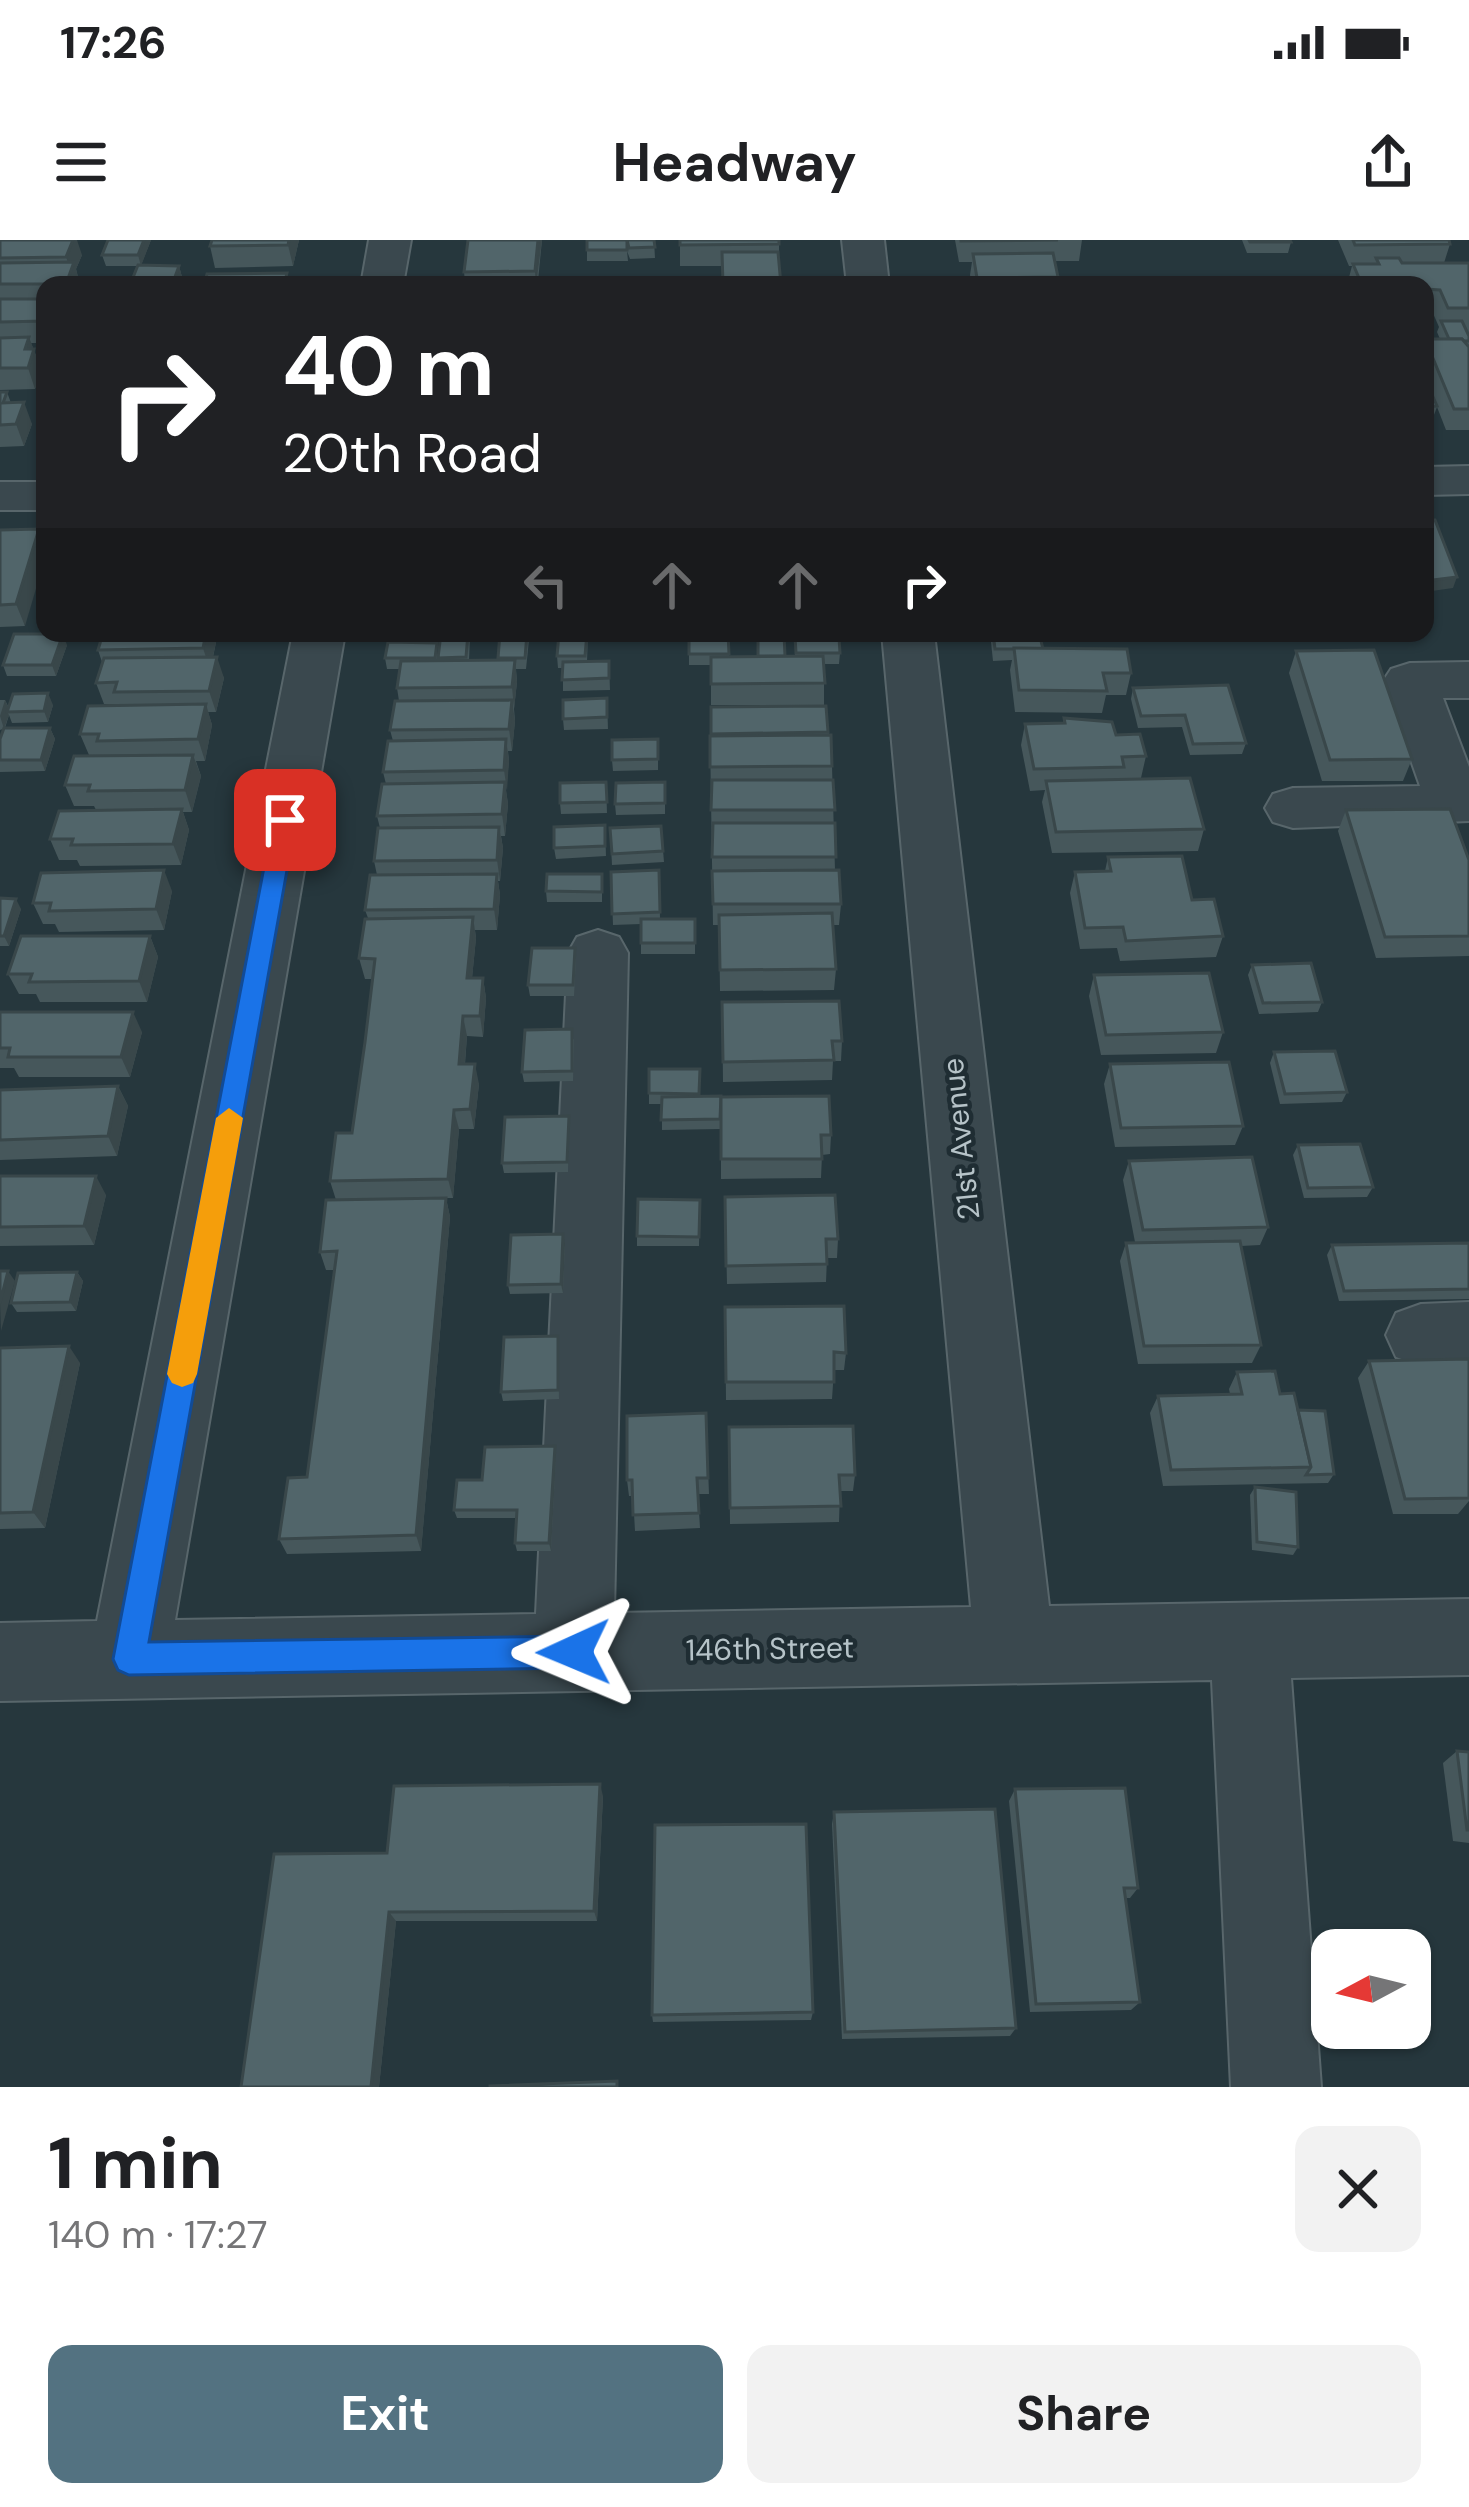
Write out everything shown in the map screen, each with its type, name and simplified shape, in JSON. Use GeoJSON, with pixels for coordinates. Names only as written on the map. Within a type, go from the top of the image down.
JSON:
{"type":"FeatureCollection","features":[{"type":"Feature","properties":{"kind":"street"},"geometry":{"type":"LineString","coordinates":[[384,276],[390,240]]}},
{"type":"Feature","properties":{"kind":"street"},"geometry":{"type":"LineString","coordinates":[[863,240],[867,276]]}},
{"type":"Feature","properties":{"kind":"street"},"geometry":{"type":"LineString","coordinates":[[1434,481],[1469,480]]}},
{"type":"Feature","properties":{"kind":"street"},"geometry":{"type":"LineString","coordinates":[[0,496],[36,496]]}},
{"type":"Feature","properties":{"kind":"street"},"geometry":{"type":"LineString","coordinates":[[129,1659],[317,642]]}},
{"type":"Feature","properties":{"kind":"street","name":"21st Avenue"},"geometry":{"type":"LineString","coordinates":[[909,642],[1014,1645]]}},
{"type":"Feature","properties":{"kind":"street"},"geometry":{"type":"LineString","coordinates":[[1293,808],[1462,805],[1410,681],[1469,680]]}},
{"type":"Feature","properties":{"kind":"street"},"geometry":{"type":"LineString","coordinates":[[574,1652],[598,953]]}},
{"type":"Feature","properties":{"kind":"street","name":"146th Street"},"geometry":{"type":"LineString","coordinates":[[0,1661],[1469,1637]]}},
{"type":"Feature","properties":{"kind":"street"},"geometry":{"type":"LineString","coordinates":[[1249,1641],[1276,2087]]}},
{"type":"Feature","properties":{"kind":"building"},"geometry":{"type":"Polygon","coordinates":[[[0,240],[73,240],[66,257],[0,258],[0,240]]]}},
{"type":"Feature","properties":{"kind":"building"},"geometry":{"type":"Polygon","coordinates":[[[108,240],[144,240],[138,255],[102,255],[108,240]]]}},
{"type":"Feature","properties":{"kind":"building"},"geometry":{"type":"Polygon","coordinates":[[[212,240],[289,240],[288,245],[210,246],[212,240]]]}},
{"type":"Feature","properties":{"kind":"building"},"geometry":{"type":"Polygon","coordinates":[[[468,240],[538,240],[535,271],[464,272],[468,240]]]}},
{"type":"Feature","properties":{"kind":"building"},"geometry":{"type":"Polygon","coordinates":[[[587,240],[627,240],[627,250],[587,250],[587,240]]]}},
{"type":"Feature","properties":{"kind":"building"},"geometry":{"type":"Polygon","coordinates":[[[627,240],[654,240],[655,247],[629,248],[627,240]]]}},
{"type":"Feature","properties":{"kind":"building"},"geometry":{"type":"Polygon","coordinates":[[[680,240],[779,240],[779,244],[680,245],[680,240]]]}},
{"type":"Feature","properties":{"kind":"building"},"geometry":{"type":"Polygon","coordinates":[[[1353,240],[1449,240],[1450,244],[1355,245],[1353,240]]]}},
{"type":"Feature","properties":{"kind":"building"},"geometry":{"type":"Polygon","coordinates":[[[722,252],[778,252],[780,276],[723,276],[722,252]]]}},
{"type":"Feature","properties":{"kind":"building"},"geometry":{"type":"Polygon","coordinates":[[[1053,253],[1058,276],[977,276],[973,254],[1053,253]]]}},
{"type":"Feature","properties":{"kind":"building"},"geometry":{"type":"Polygon","coordinates":[[[1376,258],[1469,263],[1469,308],[1448,308],[1440,290],[1434,290],[1434,276],[1358,276],[1353,264],[1379,264],[1376,258]]]}},
{"type":"Feature","properties":{"kind":"building"},"geometry":{"type":"Polygon","coordinates":[[[74,262],[69,276],[36,276],[36,284],[0,284],[0,263],[74,262]]]}},
{"type":"Feature","properties":{"kind":"building"},"geometry":{"type":"Polygon","coordinates":[[[138,265],[179,266],[175,276],[134,276],[138,265]]]}},
{"type":"Feature","properties":{"kind":"building"},"geometry":{"type":"Polygon","coordinates":[[[287,273],[286,276],[207,274],[287,273]]]}},
{"type":"Feature","properties":{"kind":"building"},"geometry":{"type":"Polygon","coordinates":[[[0,299],[36,299],[36,321],[0,322],[0,299]]]}},
{"type":"Feature","properties":{"kind":"building"},"geometry":{"type":"Polygon","coordinates":[[[1441,321],[1462,321],[1469,341],[1449,339],[1441,321]]]}},
{"type":"Feature","properties":{"kind":"building"},"geometry":{"type":"Polygon","coordinates":[[[29,337],[25,349],[34,349],[28,368],[0,368],[0,338],[29,337]]]}},
{"type":"Feature","properties":{"kind":"building"},"geometry":{"type":"Polygon","coordinates":[[[1434,339],[1462,339],[1469,347],[1469,409],[1454,409],[1434,361],[1434,339]]]}},
{"type":"Feature","properties":{"kind":"building"},"geometry":{"type":"Polygon","coordinates":[[[0,392],[7,392],[3,403],[24,402],[16,424],[0,425],[0,392]]]}},
{"type":"Feature","properties":{"kind":"building"},"geometry":{"type":"Polygon","coordinates":[[[1434,520],[1435,520],[1457,577],[1434,580],[1434,520]]]}},
{"type":"Feature","properties":{"kind":"building"},"geometry":{"type":"Polygon","coordinates":[[[36,529],[16,604],[0,605],[0,530],[36,529]]]}},
{"type":"Feature","properties":{"kind":"building"},"geometry":{"type":"Polygon","coordinates":[[[14,634],[36,634],[36,642],[60,642],[52,665],[3,665],[14,634]]]}},
{"type":"Feature","properties":{"kind":"building"},"geometry":{"type":"Polygon","coordinates":[[[100,642],[204,642],[203,648],[98,650],[100,642]]]}},
{"type":"Feature","properties":{"kind":"building"},"geometry":{"type":"Polygon","coordinates":[[[388,642],[437,643],[435,658],[385,658],[388,642]]]}},
{"type":"Feature","properties":{"kind":"building"},"geometry":{"type":"Polygon","coordinates":[[[440,642],[467,642],[466,657],[438,658],[440,642]]]}},
{"type":"Feature","properties":{"kind":"building"},"geometry":{"type":"Polygon","coordinates":[[[499,642],[526,642],[525,658],[498,658],[499,642]]]}},
{"type":"Feature","properties":{"kind":"building"},"geometry":{"type":"Polygon","coordinates":[[[558,642],[586,642],[585,656],[557,656],[558,642]]]}},
{"type":"Feature","properties":{"kind":"building"},"geometry":{"type":"Polygon","coordinates":[[[689,642],[728,642],[729,654],[689,654],[689,642]]]}},
{"type":"Feature","properties":{"kind":"building"},"geometry":{"type":"Polygon","coordinates":[[[758,642],[784,642],[785,656],[758,656],[758,642]]]}},
{"type":"Feature","properties":{"kind":"building"},"geometry":{"type":"Polygon","coordinates":[[[795,642],[839,642],[840,653],[796,653],[795,642]]]}},
{"type":"Feature","properties":{"kind":"building"},"geometry":{"type":"Polygon","coordinates":[[[994,642],[1041,642],[1043,649],[995,649],[994,642]]]}},
{"type":"Feature","properties":{"kind":"building"},"geometry":{"type":"Polygon","coordinates":[[[1014,648],[1127,649],[1131,673],[1103,673],[1107,691],[1019,690],[1014,648]]]}},
{"type":"Feature","properties":{"kind":"building"},"geometry":{"type":"Polygon","coordinates":[[[1374,650],[1412,759],[1330,760],[1296,651],[1374,650]]]}},
{"type":"Feature","properties":{"kind":"building"},"geometry":{"type":"Polygon","coordinates":[[[823,656],[825,683],[711,684],[711,657],[823,656]]]}},
{"type":"Feature","properties":{"kind":"building"},"geometry":{"type":"Polygon","coordinates":[[[217,657],[209,691],[114,692],[117,682],[96,683],[104,658],[217,657]]]}},
{"type":"Feature","properties":{"kind":"building"},"geometry":{"type":"Polygon","coordinates":[[[515,660],[512,687],[397,688],[401,661],[515,660]]]}},
{"type":"Feature","properties":{"kind":"building"},"geometry":{"type":"Polygon","coordinates":[[[609,661],[609,678],[562,680],[563,662],[609,661]]]}},
{"type":"Feature","properties":{"kind":"building"},"geometry":{"type":"Polygon","coordinates":[[[1228,685],[1246,743],[1193,744],[1185,715],[1141,716],[1133,688],[1228,685]]]}},
{"type":"Feature","properties":{"kind":"building"},"geometry":{"type":"Polygon","coordinates":[[[48,693],[44,711],[7,712],[13,694],[48,693]]]}},
{"type":"Feature","properties":{"kind":"building"},"geometry":{"type":"Polygon","coordinates":[[[607,698],[607,717],[563,719],[563,700],[607,698]]]}},
{"type":"Feature","properties":{"kind":"building"},"geometry":{"type":"Polygon","coordinates":[[[512,700],[509,729],[390,730],[395,701],[512,700]]]}},
{"type":"Feature","properties":{"kind":"building"},"geometry":{"type":"Polygon","coordinates":[[[206,704],[198,739],[97,741],[99,734],[80,734],[88,706],[206,704]]]}},
{"type":"Feature","properties":{"kind":"building"},"geometry":{"type":"Polygon","coordinates":[[[826,706],[828,732],[711,734],[711,707],[826,706]]]}},
{"type":"Feature","properties":{"kind":"building"},"geometry":{"type":"Polygon","coordinates":[[[1064,718],[1112,722],[1116,735],[1140,734],[1146,756],[1122,757],[1124,767],[1034,769],[1025,724],[1065,723],[1064,718]]]}},
{"type":"Feature","properties":{"kind":"building"},"geometry":{"type":"Polygon","coordinates":[[[4,728],[50,728],[41,760],[0,760],[4,728]]]}},
{"type":"Feature","properties":{"kind":"building"},"geometry":{"type":"Polygon","coordinates":[[[831,735],[832,766],[710,767],[710,736],[831,735]]]}},
{"type":"Feature","properties":{"kind":"building"},"geometry":{"type":"Polygon","coordinates":[[[506,739],[504,770],[383,772],[388,741],[506,739]]]}},
{"type":"Feature","properties":{"kind":"building"},"geometry":{"type":"Polygon","coordinates":[[[658,739],[658,759],[612,760],[612,740],[658,739]]]}},
{"type":"Feature","properties":{"kind":"building"},"geometry":{"type":"Polygon","coordinates":[[[193,755],[185,790],[88,791],[90,785],[65,785],[74,756],[193,755]]]}},
{"type":"Feature","properties":{"kind":"building"},"geometry":{"type":"Polygon","coordinates":[[[1190,778],[1204,829],[1056,832],[1046,781],[1190,778]]]}},
{"type":"Feature","properties":{"kind":"building"},"geometry":{"type":"Polygon","coordinates":[[[712,780],[833,780],[835,810],[711,810],[712,780]]]}},
{"type":"Feature","properties":{"kind":"building"},"geometry":{"type":"Polygon","coordinates":[[[505,782],[502,814],[377,816],[382,784],[505,782]]]}},
{"type":"Feature","properties":{"kind":"building"},"geometry":{"type":"Polygon","coordinates":[[[606,782],[607,802],[560,803],[560,783],[606,782]]]}},
{"type":"Feature","properties":{"kind":"building"},"geometry":{"type":"Polygon","coordinates":[[[665,782],[665,803],[615,804],[616,783],[665,782]]]}},
{"type":"Feature","properties":{"kind":"building"},"geometry":{"type":"Polygon","coordinates":[[[182,809],[173,844],[71,845],[73,839],[50,839],[59,811],[182,809]]]}},
{"type":"Feature","properties":{"kind":"building"},"geometry":{"type":"Polygon","coordinates":[[[1450,809],[1469,860],[1469,936],[1385,937],[1346,810],[1450,809]]]}},
{"type":"Feature","properties":{"kind":"building"},"geometry":{"type":"Polygon","coordinates":[[[713,823],[835,823],[836,857],[712,857],[713,823]]]}},
{"type":"Feature","properties":{"kind":"building"},"geometry":{"type":"Polygon","coordinates":[[[605,825],[605,846],[554,848],[554,827],[605,825]]]}},
{"type":"Feature","properties":{"kind":"building"},"geometry":{"type":"Polygon","coordinates":[[[661,826],[663,851],[612,854],[610,828],[661,826]]]}},
{"type":"Feature","properties":{"kind":"building"},"geometry":{"type":"Polygon","coordinates":[[[499,827],[497,860],[374,861],[378,828],[499,827]]]}},
{"type":"Feature","properties":{"kind":"building"},"geometry":{"type":"Polygon","coordinates":[[[1182,856],[1192,900],[1214,899],[1223,936],[1126,941],[1123,927],[1085,928],[1075,872],[1111,871],[1108,857],[1182,856]]]}},
{"type":"Feature","properties":{"kind":"building"},"geometry":{"type":"Polygon","coordinates":[[[164,870],[156,909],[49,911],[51,903],[33,903],[41,873],[164,870]]]}},
{"type":"Feature","properties":{"kind":"building"},"geometry":{"type":"Polygon","coordinates":[[[659,870],[660,912],[612,914],[611,872],[659,870]]]}},
{"type":"Feature","properties":{"kind":"building"},"geometry":{"type":"Polygon","coordinates":[[[839,870],[841,904],[713,904],[712,871],[839,870]]]}},
{"type":"Feature","properties":{"kind":"building"},"geometry":{"type":"Polygon","coordinates":[[[497,874],[494,909],[365,910],[370,875],[497,874]]]}},
{"type":"Feature","properties":{"kind":"building"},"geometry":{"type":"Polygon","coordinates":[[[547,874],[602,874],[602,892],[546,891],[547,874]]]}},
{"type":"Feature","properties":{"kind":"building"},"geometry":{"type":"Polygon","coordinates":[[[0,898],[16,899],[4,936],[0,936],[0,898]]]}},
{"type":"Feature","properties":{"kind":"building"},"geometry":{"type":"Polygon","coordinates":[[[832,913],[836,969],[720,970],[719,915],[832,913]]]}},
{"type":"Feature","properties":{"kind":"building"},"geometry":{"type":"Polygon","coordinates":[[[473,917],[467,978],[483,978],[480,1016],[463,1016],[459,1064],[475,1064],[470,1109],[454,1110],[448,1179],[330,1181],[336,1133],[352,1133],[365,1042],[375,959],[359,958],[365,919],[473,917]]]}},
{"type":"Feature","properties":{"kind":"building"},"geometry":{"type":"Polygon","coordinates":[[[641,919],[695,919],[695,943],[641,943],[641,919]]]}},
{"type":"Feature","properties":{"kind":"building"},"geometry":{"type":"Polygon","coordinates":[[[21,936],[150,936],[139,981],[29,982],[32,974],[8,974],[21,936]]]}},
{"type":"Feature","properties":{"kind":"building"},"geometry":{"type":"Polygon","coordinates":[[[532,948],[575,948],[573,985],[528,985],[532,948]]]}},
{"type":"Feature","properties":{"kind":"building"},"geometry":{"type":"Polygon","coordinates":[[[1311,963],[1322,1002],[1263,1003],[1252,965],[1311,963]]]}},
{"type":"Feature","properties":{"kind":"building"},"geometry":{"type":"Polygon","coordinates":[[[1209,973],[1223,1032],[1106,1035],[1094,975],[1209,973]]]}},
{"type":"Feature","properties":{"kind":"building"},"geometry":{"type":"Polygon","coordinates":[[[839,1001],[842,1041],[832,1041],[834,1060],[723,1062],[722,1002],[839,1001]]]}},
{"type":"Feature","properties":{"kind":"building"},"geometry":{"type":"Polygon","coordinates":[[[0,1012],[133,1012],[121,1057],[8,1057],[10,1048],[0,1048],[0,1012]]]}},
{"type":"Feature","properties":{"kind":"building"},"geometry":{"type":"Polygon","coordinates":[[[572,1029],[572,1071],[522,1072],[525,1030],[572,1029]]]}},
{"type":"Feature","properties":{"kind":"building"},"geometry":{"type":"Polygon","coordinates":[[[1335,1051],[1347,1092],[1285,1094],[1274,1052],[1335,1051]]]}},
{"type":"Feature","properties":{"kind":"building"},"geometry":{"type":"Polygon","coordinates":[[[1229,1062],[1243,1126],[1121,1128],[1110,1064],[1229,1062]]]}},
{"type":"Feature","properties":{"kind":"building"},"geometry":{"type":"Polygon","coordinates":[[[649,1069],[700,1069],[699,1094],[649,1093],[649,1069]]]}},
{"type":"Feature","properties":{"kind":"building"},"geometry":{"type":"Polygon","coordinates":[[[118,1086],[108,1136],[0,1140],[0,1090],[118,1086]]]}},
{"type":"Feature","properties":{"kind":"building"},"geometry":{"type":"Polygon","coordinates":[[[721,1096],[720,1119],[661,1120],[662,1097],[721,1096]]]}},
{"type":"Feature","properties":{"kind":"building"},"geometry":{"type":"Polygon","coordinates":[[[829,1096],[831,1135],[821,1135],[822,1159],[721,1159],[721,1097],[829,1096]]]}},
{"type":"Feature","properties":{"kind":"building"},"geometry":{"type":"Polygon","coordinates":[[[569,1116],[567,1162],[502,1163],[505,1117],[569,1116]]]}},
{"type":"Feature","properties":{"kind":"building"},"geometry":{"type":"Polygon","coordinates":[[[1360,1144],[1373,1187],[1308,1188],[1298,1145],[1360,1144]]]}},
{"type":"Feature","properties":{"kind":"building"},"geometry":{"type":"Polygon","coordinates":[[[1252,1157],[1268,1227],[1143,1230],[1129,1161],[1252,1157]]]}},
{"type":"Feature","properties":{"kind":"building"},"geometry":{"type":"Polygon","coordinates":[[[0,1176],[96,1176],[84,1226],[0,1227],[0,1176]]]}},
{"type":"Feature","properties":{"kind":"building"},"geometry":{"type":"Polygon","coordinates":[[[835,1195],[838,1239],[826,1239],[827,1264],[726,1266],[725,1197],[835,1195]]]}},
{"type":"Feature","properties":{"kind":"building"},"geometry":{"type":"Polygon","coordinates":[[[446,1198],[416,1535],[279,1539],[288,1478],[307,1477],[337,1251],[320,1252],[326,1200],[446,1198]]]}},
{"type":"Feature","properties":{"kind":"building"},"geometry":{"type":"Polygon","coordinates":[[[638,1199],[700,1200],[699,1237],[637,1236],[638,1199]]]}},
{"type":"Feature","properties":{"kind":"building"},"geometry":{"type":"Polygon","coordinates":[[[563,1234],[561,1284],[508,1285],[511,1235],[563,1234]]]}},
{"type":"Feature","properties":{"kind":"building"},"geometry":{"type":"Polygon","coordinates":[[[1240,1241],[1261,1345],[1144,1346],[1126,1243],[1240,1241]]]}},
{"type":"Feature","properties":{"kind":"building"},"geometry":{"type":"Polygon","coordinates":[[[1469,1243],[1469,1289],[1344,1291],[1332,1245],[1469,1243]]]}},
{"type":"Feature","properties":{"kind":"building"},"geometry":{"type":"Polygon","coordinates":[[[0,1271],[8,1271],[0,1303],[0,1271]]]}},
{"type":"Feature","properties":{"kind":"building"},"geometry":{"type":"Polygon","coordinates":[[[77,1272],[70,1302],[11,1303],[18,1273],[77,1272]]]}},
{"type":"Feature","properties":{"kind":"building"},"geometry":{"type":"Polygon","coordinates":[[[844,1306],[846,1353],[834,1352],[834,1382],[726,1382],[725,1307],[844,1306]]]}},
{"type":"Feature","properties":{"kind":"building"},"geometry":{"type":"Polygon","coordinates":[[[558,1336],[558,1390],[501,1392],[504,1337],[558,1336]]]}},
{"type":"Feature","properties":{"kind":"building"},"geometry":{"type":"Polygon","coordinates":[[[69,1346],[33,1512],[0,1513],[0,1348],[69,1346]]]}},
{"type":"Feature","properties":{"kind":"building"},"geometry":{"type":"Polygon","coordinates":[[[1469,1359],[1469,1498],[1405,1499],[1369,1361],[1469,1359]]]}},
{"type":"Feature","properties":{"kind":"building"},"geometry":{"type":"Polygon","coordinates":[[[1275,1371],[1280,1394],[1294,1393],[1311,1467],[1171,1470],[1158,1396],[1242,1394],[1237,1372],[1275,1371]]]}},
{"type":"Feature","properties":{"kind":"building"},"geometry":{"type":"Polygon","coordinates":[[[1298,1410],[1325,1411],[1334,1474],[1306,1475],[1311,1467],[1298,1410]]]}},
{"type":"Feature","properties":{"kind":"building"},"geometry":{"type":"Polygon","coordinates":[[[706,1413],[708,1478],[697,1478],[699,1513],[633,1515],[632,1480],[627,1480],[627,1416],[706,1413]]]}},
{"type":"Feature","properties":{"kind":"building"},"geometry":{"type":"Polygon","coordinates":[[[853,1426],[855,1475],[839,1475],[841,1506],[730,1508],[729,1427],[853,1426]]]}},
{"type":"Feature","properties":{"kind":"building"},"geometry":{"type":"Polygon","coordinates":[[[555,1446],[549,1543],[515,1543],[517,1510],[454,1510],[457,1480],[482,1480],[485,1447],[555,1446]]]}},
{"type":"Feature","properties":{"kind":"building"},"geometry":{"type":"Polygon","coordinates":[[[1255,1487],[1296,1492],[1298,1547],[1257,1542],[1255,1487]]]}},
{"type":"Feature","properties":{"kind":"building"},"geometry":{"type":"Polygon","coordinates":[[[1457,1751],[1469,1752],[1469,1830],[1467,1830],[1457,1751]]]}},
{"type":"Feature","properties":{"kind":"building"},"geometry":{"type":"Polygon","coordinates":[[[600,1784],[594,1911],[389,1912],[371,2087],[241,2087],[274,1854],[387,1853],[394,1786],[600,1784]]]}},
{"type":"Feature","properties":{"kind":"building"},"geometry":{"type":"Polygon","coordinates":[[[1125,1788],[1138,1888],[1124,1888],[1140,2002],[1036,2004],[1015,1789],[1125,1788]]]}},
{"type":"Feature","properties":{"kind":"building"},"geometry":{"type":"Polygon","coordinates":[[[995,1809],[1016,2028],[845,2032],[834,1812],[995,1809]]]}},
{"type":"Feature","properties":{"kind":"building"},"geometry":{"type":"Polygon","coordinates":[[[806,1824],[813,2012],[652,2015],[655,1825],[806,1824]]]}},
{"type":"Feature","properties":{"kind":"building"},"geometry":{"type":"Polygon","coordinates":[[[617,2081],[617,2087],[490,2087],[490,2086],[617,2081]]]}},
{"type":"Feature","properties":{"kind":"slow traffic"},"geometry":{"type":"LineString","coordinates":[[182,1374],[229,1118]]}},
{"type":"Feature","properties":{"kind":"route"},"geometry":{"type":"LineString","coordinates":[[285,820],[129,1659],[574,1652]]}}]}
